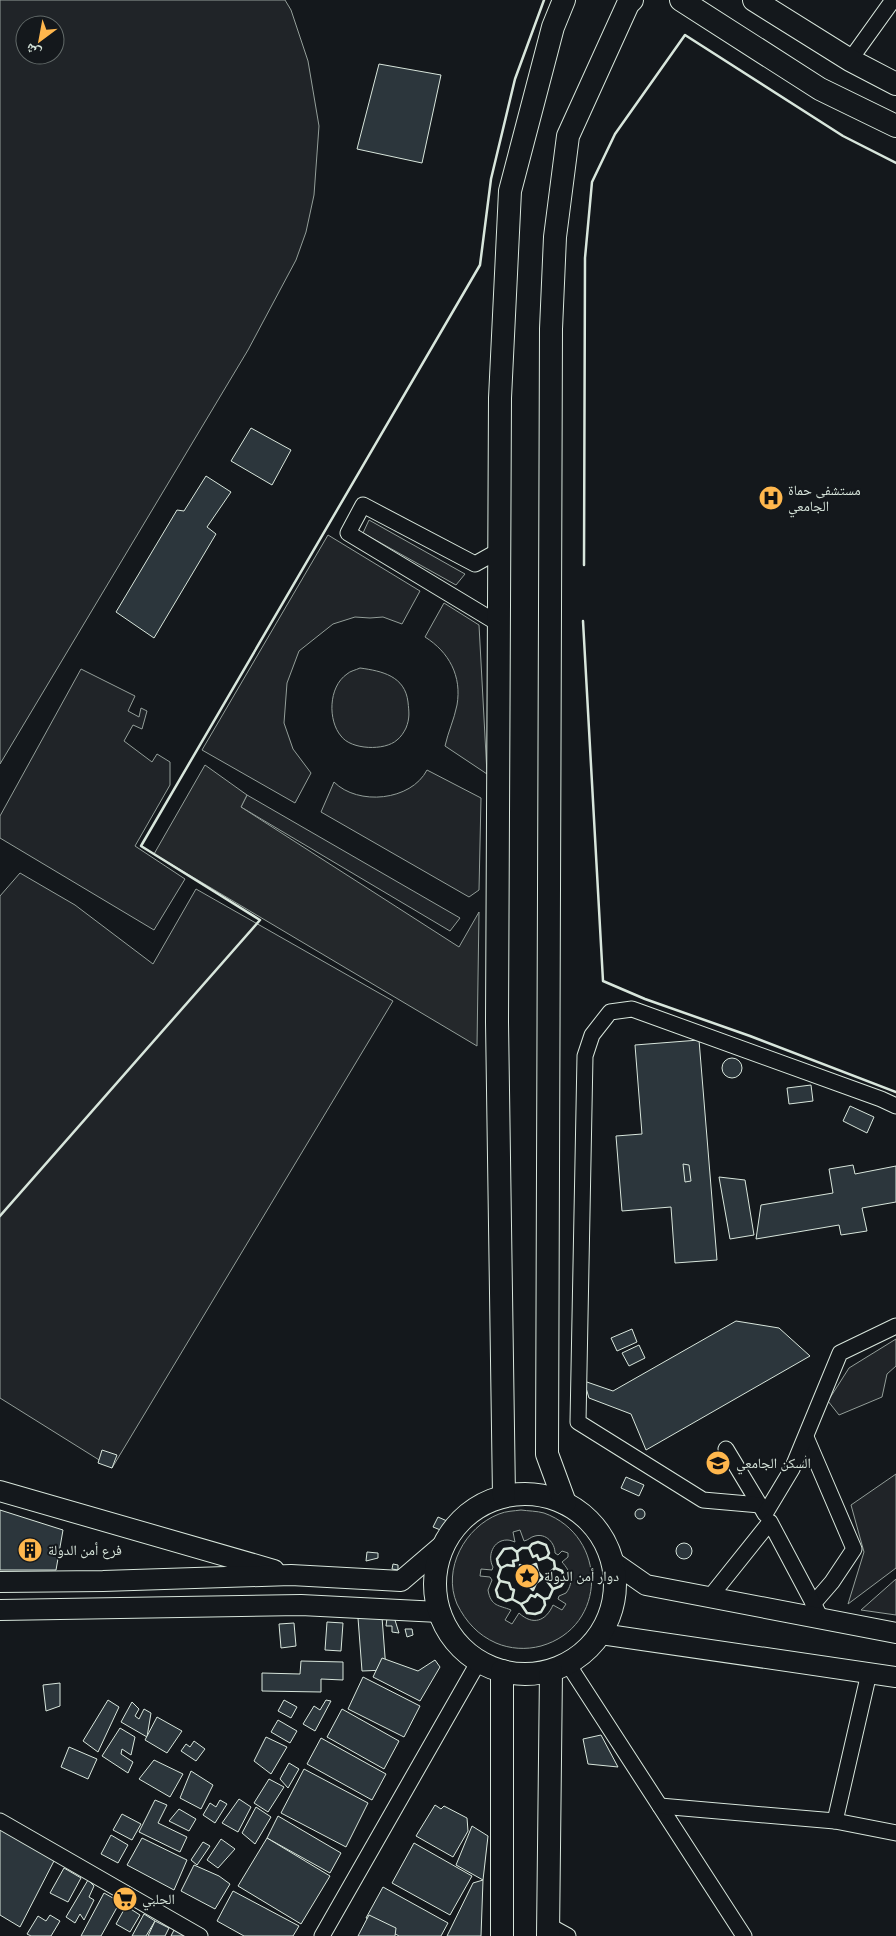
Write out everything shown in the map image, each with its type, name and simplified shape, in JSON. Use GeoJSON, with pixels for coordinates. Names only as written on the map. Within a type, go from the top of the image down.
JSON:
{"type":"FeatureCollection","features":[{"type":"Feature","properties":{"kind":"main road"},"geometry":{"type":"LineString","coordinates":[[504,1496],[497,1022],[500,398],[510,191],[553,27],[564,0]]}},
{"type":"Feature","properties":{"kind":"main road"},"geometry":{"type":"LineString","coordinates":[[565,1502],[547,1454],[551,311],[555,237],[568,136],[596,72],[628,4],[632,0]]}},
{"type":"Feature","properties":{"kind":"main road"},"geometry":{"type":"LineString","coordinates":[[681,0],[820,88],[896,126]]}},
{"type":"Feature","properties":{"kind":"main road"},"geometry":{"type":"LineString","coordinates":[[754,0],[850,60],[896,84]]}},
{"type":"Feature","properties":{"kind":"main road"},"geometry":{"type":"LineString","coordinates":[[0,1491],[291,1575]]}},
{"type":"Feature","properties":{"kind":"main road"},"geometry":{"type":"LineString","coordinates":[[0,1582],[291,1575],[401,1581],[443,1545],[458,1523],[479,1506],[504,1496],[535,1494],[565,1502],[586,1517],[603,1538],[613,1562],[616,1587],[612,1611],[601,1634],[586,1651],[560,1667],[526,1674],[502,1671],[479,1661],[462,1648],[448,1631],[439,1612],[435,1590],[436,1566],[443,1545]]}},
{"type":"Feature","properties":{"kind":"main road"},"geometry":{"type":"LineString","coordinates":[[613,1562],[646,1584],[710,1597],[817,1611],[896,1633]]}},
{"type":"Feature","properties":{"kind":"main road"},"geometry":{"type":"LineString","coordinates":[[0,1610],[301,1605],[439,1612]]}},
{"type":"Feature","properties":{"kind":"main road"},"geometry":{"type":"LineString","coordinates":[[601,1634],[896,1678]]}},
{"type":"Feature","properties":{"kind":"main road"},"geometry":{"type":"LineString","coordinates":[[548,1931],[560,1667]]}},
{"type":"Feature","properties":{"kind":"main road"},"geometry":{"type":"LineString","coordinates":[[502,1671],[502,1936]]}},
{"type":"Feature","properties":{"kind":"street"},"geometry":{"type":"LineString","coordinates":[[850,60],[893,0]]}},
{"type":"Feature","properties":{"kind":"street"},"geometry":{"type":"LineString","coordinates":[[499,624],[348,533],[363,505],[475,564],[500,550]]}},
{"type":"Feature","properties":{"kind":"street"},"geometry":{"type":"LineString","coordinates":[[765,1514],[703,1500],[578,1422],[585,1056],[592,1035],[610,1012],[632,1009],[881,1098],[896,1106]]}},
{"type":"Feature","properties":{"kind":"street"},"geometry":{"type":"LineString","coordinates":[[710,1597],[765,1514],[792,1469],[840,1353],[896,1326]]}},
{"type":"Feature","properties":{"kind":"street"},"geometry":{"type":"LineString","coordinates":[[806,1437],[854,1549],[832,1582],[817,1611]]}},
{"type":"Feature","properties":{"kind":"street"},"geometry":{"type":"LineString","coordinates":[[726,1450],[765,1514],[817,1611]]}},
{"type":"Feature","properties":{"kind":"street"},"geometry":{"type":"LineString","coordinates":[[322,1936],[479,1661]]}},
{"type":"Feature","properties":{"kind":"street"},"geometry":{"type":"LineString","coordinates":[[560,1667],[660,1806],[744,1936]]}},
{"type":"Feature","properties":{"kind":"street"},"geometry":{"type":"LineString","coordinates":[[835,1821],[869,1673]]}},
{"type":"Feature","properties":{"kind":"street"},"geometry":{"type":"LineString","coordinates":[[660,1806],[835,1821],[896,1833]]}},
{"type":"Feature","properties":{"kind":"street"},"geometry":{"type":"LineString","coordinates":[[0,1821],[200,1936]]}},
{"type":"Feature","properties":{"kind":"street"},"geometry":{"type":"LineString","coordinates":[[548,1931],[568,1936]]}},
{"type":"Feature","properties":{"kind":"shaded area"},"geometry":{"type":"Polygon","coordinates":[[[0,0],[285,0],[291,10],[308,61],[319,126],[314,195],[306,232],[296,260],[248,350],[0,764],[0,0]]]}},
{"type":"Feature","properties":{"kind":"shaded area"},"geometry":{"type":"Polygon","coordinates":[[[369,520],[465,574],[456,585],[363,533],[369,520]]]}},
{"type":"Feature","properties":{"kind":"shaded area"},"geometry":{"type":"Polygon","coordinates":[[[328,535],[420,591],[402,624],[383,617],[355,617],[333,624],[299,651],[287,683],[284,723],[293,749],[311,773],[295,803],[202,750],[328,535]]]}},
{"type":"Feature","properties":{"kind":"shaded area"},"geometry":{"type":"Polygon","coordinates":[[[444,603],[479,625],[487,774],[445,746],[457,705],[457,684],[452,666],[447,657],[425,637],[444,603]]]}},
{"type":"Feature","properties":{"kind":"shaded area"},"geometry":{"type":"Polygon","coordinates":[[[360,668],[391,676],[402,686],[406,693],[409,718],[405,730],[392,744],[368,747],[352,744],[346,741],[337,730],[332,713],[333,695],[336,687],[348,673],[360,668]]]}},
{"type":"Feature","properties":{"kind":"shaded area"},"geometry":{"type":"Polygon","coordinates":[[[81,669],[135,696],[128,711],[139,717],[141,708],[147,711],[142,729],[133,725],[124,741],[152,762],[157,754],[170,762],[170,785],[135,846],[185,879],[154,930],[0,838],[0,816],[81,669]]]}},
{"type":"Feature","properties":{"kind":"shaded area"},"geometry":{"type":"Polygon","coordinates":[[[205,765],[247,795],[241,807],[459,947],[479,912],[477,1046],[154,854],[205,765]]]}},
{"type":"Feature","properties":{"kind":"shaded area"},"geometry":{"type":"Polygon","coordinates":[[[427,770],[481,798],[479,890],[469,897],[321,812],[334,782],[344,790],[356,795],[384,797],[397,794],[409,788],[427,770]]]}},
{"type":"Feature","properties":{"kind":"shaded area"},"geometry":{"type":"Polygon","coordinates":[[[247,795],[460,918],[450,931],[241,807],[247,795]]]}},
{"type":"Feature","properties":{"kind":"shaded area"},"geometry":{"type":"Polygon","coordinates":[[[20,873],[75,905],[153,964],[196,889],[393,1001],[112,1468],[0,1398],[0,896],[20,873]]]}},
{"type":"Feature","properties":{"kind":"shaded area"},"geometry":{"type":"Polygon","coordinates":[[[896,1339],[896,1366],[887,1374],[882,1397],[839,1415],[828,1401],[849,1368],[896,1339]]]}},
{"type":"Feature","properties":{"kind":"shaded area"},"geometry":{"type":"Polygon","coordinates":[[[896,1474],[896,1568],[848,1604],[864,1552],[851,1505],[896,1474]]]}},
{"type":"Feature","properties":{"kind":"shaded area"},"geometry":{"type":"Polygon","coordinates":[[[521,1510],[544,1513],[565,1525],[580,1541],[589,1560],[592,1581],[588,1602],[579,1620],[563,1636],[541,1646],[530,1648],[507,1647],[496,1643],[473,1627],[464,1617],[457,1604],[453,1591],[452,1577],[460,1551],[476,1529],[487,1520],[502,1513],[521,1510]],[[520,1530],[513,1532],[515,1542],[502,1541],[492,1549],[492,1570],[481,1569],[480,1576],[490,1577],[492,1580],[488,1590],[491,1600],[511,1610],[505,1620],[512,1624],[519,1613],[529,1619],[539,1620],[547,1615],[553,1605],[562,1610],[566,1604],[558,1599],[559,1596],[566,1593],[569,1589],[571,1580],[562,1562],[568,1557],[568,1553],[562,1551],[558,1555],[555,1553],[552,1542],[543,1536],[535,1536],[524,1541],[520,1530]]]}},
{"type":"Feature","properties":{"kind":"shaded area"},"geometry":{"type":"Polygon","coordinates":[[[896,1579],[896,1615],[861,1610],[896,1579]]]}},
{"type":"Feature","properties":{"kind":"building"},"geometry":{"type":"Polygon","coordinates":[[[379,64],[441,75],[422,163],[357,149],[379,64]]]}},
{"type":"Feature","properties":{"kind":"building"},"geometry":{"type":"Polygon","coordinates":[[[251,428],[291,450],[272,485],[231,461],[251,428]]]}},
{"type":"Feature","properties":{"kind":"building"},"geometry":{"type":"Polygon","coordinates":[[[206,476],[231,492],[207,527],[216,534],[154,638],[116,612],[177,510],[184,511],[206,476]]]}},
{"type":"Feature","properties":{"kind":"building"},"geometry":{"type":"Polygon","coordinates":[[[699,1040],[717,1260],[675,1263],[671,1207],[622,1211],[616,1136],[642,1134],[635,1045],[699,1040]]]}},
{"type":"Feature","properties":{"kind":"building"},"geometry":{"type":"Polygon","coordinates":[[[732,1058],[739,1061],[742,1068],[739,1075],[732,1078],[725,1075],[722,1068],[725,1061],[732,1058]]]}},
{"type":"Feature","properties":{"kind":"building"},"geometry":{"type":"Polygon","coordinates":[[[811,1085],[813,1101],[789,1104],[787,1088],[811,1085]]]}},
{"type":"Feature","properties":{"kind":"building"},"geometry":{"type":"Polygon","coordinates":[[[850,1106],[874,1117],[867,1133],[843,1121],[850,1106]]]}},
{"type":"Feature","properties":{"kind":"building"},"geometry":{"type":"Polygon","coordinates":[[[683,1164],[689,1165],[691,1181],[685,1182],[683,1164]]]}},
{"type":"Feature","properties":{"kind":"building"},"geometry":{"type":"Polygon","coordinates":[[[853,1165],[855,1174],[896,1166],[896,1202],[862,1208],[867,1231],[841,1235],[839,1225],[756,1239],[761,1205],[833,1193],[829,1169],[853,1165]]]}},
{"type":"Feature","properties":{"kind":"building"},"geometry":{"type":"Polygon","coordinates":[[[719,1177],[745,1180],[754,1235],[730,1239],[719,1177]]]}},
{"type":"Feature","properties":{"kind":"building"},"geometry":{"type":"Polygon","coordinates":[[[736,1321],[779,1328],[810,1356],[646,1450],[631,1414],[589,1398],[584,1381],[613,1391],[736,1321]]]}},
{"type":"Feature","properties":{"kind":"building"},"geometry":{"type":"Polygon","coordinates":[[[632,1329],[637,1342],[617,1351],[611,1338],[632,1329]]]}},
{"type":"Feature","properties":{"kind":"building"},"geometry":{"type":"Polygon","coordinates":[[[639,1345],[645,1358],[629,1366],[622,1353],[639,1345]]]}},
{"type":"Feature","properties":{"kind":"building"},"geometry":{"type":"Polygon","coordinates":[[[102,1450],[117,1455],[112,1468],[98,1463],[102,1450]]]}},
{"type":"Feature","properties":{"kind":"building"},"geometry":{"type":"Polygon","coordinates":[[[626,1477],[644,1485],[639,1496],[621,1488],[626,1477]]]}},
{"type":"Feature","properties":{"kind":"building"},"geometry":{"type":"Polygon","coordinates":[[[640,1509],[645,1514],[640,1519],[635,1514],[640,1509]]]}},
{"type":"Feature","properties":{"kind":"building","name":"فرع أمن الدولة"},"geometry":{"type":"Polygon","coordinates":[[[0,1510],[63,1530],[56,1570],[0,1570],[0,1510]]]}},
{"type":"Feature","properties":{"kind":"building"},"geometry":{"type":"Polygon","coordinates":[[[438,1517],[447,1521],[443,1531],[433,1527],[438,1517]]]}},
{"type":"Feature","properties":{"kind":"building"},"geometry":{"type":"Polygon","coordinates":[[[681,1543],[687,1543],[692,1548],[690,1557],[681,1559],[676,1554],[676,1548],[681,1543]]]}},
{"type":"Feature","properties":{"kind":"building"},"geometry":{"type":"Polygon","coordinates":[[[367,1552],[378,1553],[378,1558],[366,1561],[367,1552]]]}},
{"type":"Feature","properties":{"kind":"building"},"geometry":{"type":"Polygon","coordinates":[[[393,1564],[398,1565],[398,1570],[392,1569],[393,1564]]]}},
{"type":"Feature","properties":{"kind":"building"},"geometry":{"type":"Polygon","coordinates":[[[382,1617],[386,1670],[362,1671],[358,1618],[382,1617]]]}},
{"type":"Feature","properties":{"kind":"building"},"geometry":{"type":"Polygon","coordinates":[[[394,1617],[399,1633],[392,1632],[392,1626],[386,1626],[387,1618],[394,1617]]]}},
{"type":"Feature","properties":{"kind":"building"},"geometry":{"type":"Polygon","coordinates":[[[327,1622],[343,1623],[341,1651],[325,1650],[327,1622]]]}},
{"type":"Feature","properties":{"kind":"building"},"geometry":{"type":"Polygon","coordinates":[[[294,1623],[296,1646],[281,1648],[279,1624],[294,1623]]]}},
{"type":"Feature","properties":{"kind":"building"},"geometry":{"type":"Polygon","coordinates":[[[405,1629],[412,1629],[413,1635],[407,1637],[405,1629]]]}},
{"type":"Feature","properties":{"kind":"building"},"geometry":{"type":"Polygon","coordinates":[[[382,1658],[418,1671],[435,1660],[440,1667],[420,1701],[373,1677],[382,1658]]]}},
{"type":"Feature","properties":{"kind":"building"},"geometry":{"type":"Polygon","coordinates":[[[301,1661],[343,1662],[343,1680],[321,1679],[321,1692],[262,1691],[262,1673],[300,1674],[301,1661]]]}},
{"type":"Feature","properties":{"kind":"building"},"geometry":{"type":"Polygon","coordinates":[[[363,1677],[420,1706],[404,1737],[348,1709],[363,1677]]]}},
{"type":"Feature","properties":{"kind":"building"},"geometry":{"type":"Polygon","coordinates":[[[60,1683],[60,1706],[46,1711],[43,1685],[60,1683]]]}},
{"type":"Feature","properties":{"kind":"building"},"geometry":{"type":"Polygon","coordinates":[[[108,1700],[119,1707],[98,1752],[83,1741],[108,1700]]]}},
{"type":"Feature","properties":{"kind":"building"},"geometry":{"type":"Polygon","coordinates":[[[284,1700],[297,1707],[291,1718],[278,1711],[284,1700]]]}},
{"type":"Feature","properties":{"kind":"building"},"geometry":{"type":"Polygon","coordinates":[[[326,1700],[331,1701],[315,1731],[303,1724],[314,1706],[320,1710],[326,1700]]]}},
{"type":"Feature","properties":{"kind":"building"},"geometry":{"type":"Polygon","coordinates":[[[132,1702],[139,1709],[135,1716],[139,1719],[144,1709],[151,1713],[147,1737],[121,1722],[132,1702]]]}},
{"type":"Feature","properties":{"kind":"building"},"geometry":{"type":"Polygon","coordinates":[[[342,1709],[399,1741],[384,1769],[327,1737],[342,1709]]]}},
{"type":"Feature","properties":{"kind":"building"},"geometry":{"type":"Polygon","coordinates":[[[157,1717],[182,1731],[167,1753],[145,1740],[157,1717]]]}},
{"type":"Feature","properties":{"kind":"building"},"geometry":{"type":"Polygon","coordinates":[[[278,1720],[297,1731],[290,1743],[271,1732],[278,1720]]]}},
{"type":"Feature","properties":{"kind":"building"},"geometry":{"type":"Polygon","coordinates":[[[120,1728],[135,1737],[131,1755],[122,1749],[121,1754],[133,1762],[128,1773],[102,1756],[120,1728]]]}},
{"type":"Feature","properties":{"kind":"building"},"geometry":{"type":"Polygon","coordinates":[[[601,1735],[618,1767],[588,1764],[583,1739],[601,1735]]]}},
{"type":"Feature","properties":{"kind":"building"},"geometry":{"type":"Polygon","coordinates":[[[266,1737],[287,1747],[271,1774],[254,1761],[266,1737]]]}},
{"type":"Feature","properties":{"kind":"building"},"geometry":{"type":"Polygon","coordinates":[[[321,1738],[386,1774],[372,1800],[307,1764],[321,1738]]]}},
{"type":"Feature","properties":{"kind":"building"},"geometry":{"type":"Polygon","coordinates":[[[194,1741],[205,1749],[196,1761],[181,1751],[186,1744],[190,1747],[194,1741]]]}},
{"type":"Feature","properties":{"kind":"building"},"geometry":{"type":"Polygon","coordinates":[[[69,1747],[97,1759],[88,1779],[61,1767],[69,1747]]]}},
{"type":"Feature","properties":{"kind":"building"},"geometry":{"type":"Polygon","coordinates":[[[154,1760],[183,1774],[170,1797],[139,1779],[154,1760]]]}},
{"type":"Feature","properties":{"kind":"building"},"geometry":{"type":"Polygon","coordinates":[[[289,1763],[299,1769],[288,1788],[280,1779],[289,1763]]]}},
{"type":"Feature","properties":{"kind":"building"},"geometry":{"type":"Polygon","coordinates":[[[304,1769],[368,1803],[346,1847],[281,1813],[304,1769]]]}},
{"type":"Feature","properties":{"kind":"building"},"geometry":{"type":"Polygon","coordinates":[[[191,1771],[213,1785],[201,1809],[180,1798],[191,1771]]]}},
{"type":"Feature","properties":{"kind":"building"},"geometry":{"type":"Polygon","coordinates":[[[269,1779],[284,1787],[268,1812],[254,1803],[269,1779]]]}},
{"type":"Feature","properties":{"kind":"building"},"geometry":{"type":"Polygon","coordinates":[[[239,1799],[251,1807],[238,1832],[222,1823],[239,1799]]]}},
{"type":"Feature","properties":{"kind":"building"},"geometry":{"type":"Polygon","coordinates":[[[155,1800],[167,1805],[158,1823],[187,1837],[180,1852],[139,1832],[155,1800]]]}},
{"type":"Feature","properties":{"kind":"building"},"geometry":{"type":"Polygon","coordinates":[[[220,1800],[227,1804],[215,1823],[203,1815],[210,1803],[216,1807],[220,1800]]]}},
{"type":"Feature","properties":{"kind":"building"},"geometry":{"type":"Polygon","coordinates":[[[435,1805],[441,1809],[444,1806],[467,1818],[468,1831],[453,1857],[416,1836],[435,1805]]]}},
{"type":"Feature","properties":{"kind":"building"},"geometry":{"type":"Polygon","coordinates":[[[256,1807],[271,1817],[255,1844],[242,1833],[256,1807]]]}},
{"type":"Feature","properties":{"kind":"building"},"geometry":{"type":"Polygon","coordinates":[[[179,1809],[196,1819],[189,1831],[169,1821],[179,1809]]]}},
{"type":"Feature","properties":{"kind":"building"},"geometry":{"type":"Polygon","coordinates":[[[122,1814],[141,1824],[132,1840],[113,1830],[122,1814]]]}},
{"type":"Feature","properties":{"kind":"building"},"geometry":{"type":"Polygon","coordinates":[[[278,1816],[341,1853],[330,1873],[267,1838],[278,1816]]]}},
{"type":"Feature","properties":{"kind":"building"},"geometry":{"type":"Polygon","coordinates":[[[472,1826],[488,1836],[483,1880],[456,1865],[472,1826]]]}},
{"type":"Feature","properties":{"kind":"building"},"geometry":{"type":"Polygon","coordinates":[[[0,1828],[55,1859],[20,1927],[0,1915],[0,1828]]]}},
{"type":"Feature","properties":{"kind":"building"},"geometry":{"type":"Polygon","coordinates":[[[111,1835],[128,1845],[118,1863],[101,1854],[111,1835]]]}},
{"type":"Feature","properties":{"kind":"building"},"geometry":{"type":"Polygon","coordinates":[[[142,1838],[187,1860],[174,1890],[127,1865],[142,1838]]]}},
{"type":"Feature","properties":{"kind":"building"},"geometry":{"type":"Polygon","coordinates":[[[267,1838],[330,1876],[301,1924],[238,1886],[267,1838]]]}},
{"type":"Feature","properties":{"kind":"building"},"geometry":{"type":"Polygon","coordinates":[[[221,1839],[235,1849],[218,1868],[207,1860],[221,1839]]]}},
{"type":"Feature","properties":{"kind":"building"},"geometry":{"type":"Polygon","coordinates":[[[203,1842],[210,1846],[197,1865],[191,1860],[203,1842]]]}},
{"type":"Feature","properties":{"kind":"building"},"geometry":{"type":"Polygon","coordinates":[[[414,1843],[472,1876],[450,1915],[392,1883],[414,1843]]]}},
{"type":"Feature","properties":{"kind":"building"},"geometry":{"type":"Polygon","coordinates":[[[194,1865],[219,1876],[230,1884],[215,1909],[181,1891],[194,1865]]]}},
{"type":"Feature","properties":{"kind":"building"},"geometry":{"type":"Polygon","coordinates":[[[64,1868],[81,1878],[68,1902],[50,1893],[64,1868]]]}},
{"type":"Feature","properties":{"kind":"building"},"geometry":{"type":"Polygon","coordinates":[[[88,1880],[94,1886],[89,1897],[94,1900],[84,1920],[80,1914],[75,1923],[66,1917],[88,1880]]]}},
{"type":"Feature","properties":{"kind":"building"},"geometry":{"type":"Polygon","coordinates":[[[483,1880],[481,1936],[447,1936],[473,1883],[483,1880]]]}},
{"type":"Feature","properties":{"kind":"building"},"geometry":{"type":"Polygon","coordinates":[[[383,1887],[448,1923],[441,1936],[399,1936],[366,1918],[383,1887]]]}},
{"type":"Feature","properties":{"kind":"building"},"geometry":{"type":"Polygon","coordinates":[[[233,1891],[299,1926],[293,1936],[244,1936],[217,1921],[233,1891]]]}},
{"type":"Feature","properties":{"kind":"building"},"geometry":{"type":"Polygon","coordinates":[[[104,1893],[120,1902],[101,1936],[81,1936],[104,1893]]]}},
{"type":"Feature","properties":{"kind":"building"},"geometry":{"type":"Polygon","coordinates":[[[126,1906],[140,1915],[130,1932],[116,1924],[126,1906]]]}},
{"type":"Feature","properties":{"kind":"building"},"geometry":{"type":"Polygon","coordinates":[[[144,1914],[155,1921],[146,1936],[132,1936],[144,1914]]]}},
{"type":"Feature","properties":{"kind":"building"},"geometry":{"type":"Polygon","coordinates":[[[50,1915],[60,1921],[51,1936],[31,1936],[27,1934],[38,1916],[46,1921],[50,1915]]]}},
{"type":"Feature","properties":{"kind":"building"},"geometry":{"type":"Polygon","coordinates":[[[369,1915],[396,1928],[395,1936],[358,1936],[369,1915]]]}},
{"type":"Feature","properties":{"kind":"building"},"geometry":{"type":"Polygon","coordinates":[[[155,1921],[169,1928],[165,1936],[148,1936],[155,1921]]]}},
{"type":"Feature","properties":{"kind":"building"},"geometry":{"type":"Polygon","coordinates":[[[174,1930],[186,1936],[171,1936],[174,1930]]]}},
{"type":"Feature","properties":{"kind":"wall"},"geometry":{"type":"LineString","coordinates":[[0,1216],[260,920],[141,846],[480,265],[491,179],[515,79],[544,0]]}},
{"type":"Feature","properties":{"kind":"wall"},"geometry":{"type":"LineString","coordinates":[[584,565],[585,258],[592,182],[615,134],[685,35],[843,136],[896,163]]}},
{"type":"Feature","properties":{"kind":"wall"},"geometry":{"type":"LineString","coordinates":[[583,621],[603,981],[645,999],[750,1036],[896,1092]]}},
{"type":"Feature","properties":{"kind":"wall"},"geometry":{"type":"LineString","coordinates":[[538,1542],[546,1545],[549,1553],[547,1557],[554,1561],[555,1568],[562,1571],[565,1580],[561,1586],[553,1589],[549,1598],[544,1599],[545,1605],[541,1612],[535,1614],[527,1613],[521,1604],[512,1599],[506,1601],[498,1597],[496,1590],[500,1581],[498,1577],[501,1568],[497,1559],[504,1549],[512,1548],[517,1552],[522,1548],[529,1548],[532,1544],[538,1542]]}},
{"type":"Feature","properties":{"kind":"wall"},"geometry":{"type":"LineString","coordinates":[[529,1548],[533,1557],[537,1555],[539,1560],[547,1557]]}},
{"type":"Feature","properties":{"kind":"wall"},"geometry":{"type":"LineString","coordinates":[[501,1568],[507,1565],[514,1566],[513,1561],[518,1560],[517,1552]]}},
{"type":"Feature","properties":{"kind":"wall"},"geometry":{"type":"LineString","coordinates":[[536,1564],[538,1572],[543,1578],[536,1583],[533,1590],[526,1583],[518,1582],[521,1577],[520,1565],[525,1568],[536,1564]]}},
{"type":"Feature","properties":{"kind":"wall"},"geometry":{"type":"LineString","coordinates":[[553,1589],[547,1581],[549,1581],[550,1576],[548,1574],[555,1568]]}},
{"type":"Feature","properties":{"kind":"wall"},"geometry":{"type":"LineString","coordinates":[[500,1581],[509,1583],[511,1589],[514,1590],[512,1599]]}},
{"type":"Feature","properties":{"kind":"wall"},"geometry":{"type":"LineString","coordinates":[[521,1604],[527,1601],[531,1595],[535,1597],[537,1594],[544,1599]]}},
{"type":"Feature","properties":{"kind":"place","name":"مستشفى حماة الجامعي"},"geometry":{"type":"Point","coordinates":[771,498]}},
{"type":"Feature","properties":{"kind":"place","name":"السكن الجامعي"},"geometry":{"type":"Point","coordinates":[718,1463]}},
{"type":"Feature","properties":{"kind":"place","name":"فرع أمن الدولة"},"geometry":{"type":"Point","coordinates":[30,1550]}},
{"type":"Feature","properties":{"kind":"place","name":"دوار أمن الدولة"},"geometry":{"type":"Point","coordinates":[527,1576]}},
{"type":"Feature","properties":{"kind":"place","name":"الحلبي"},"geometry":{"type":"Point","coordinates":[125,1899]}}]}
